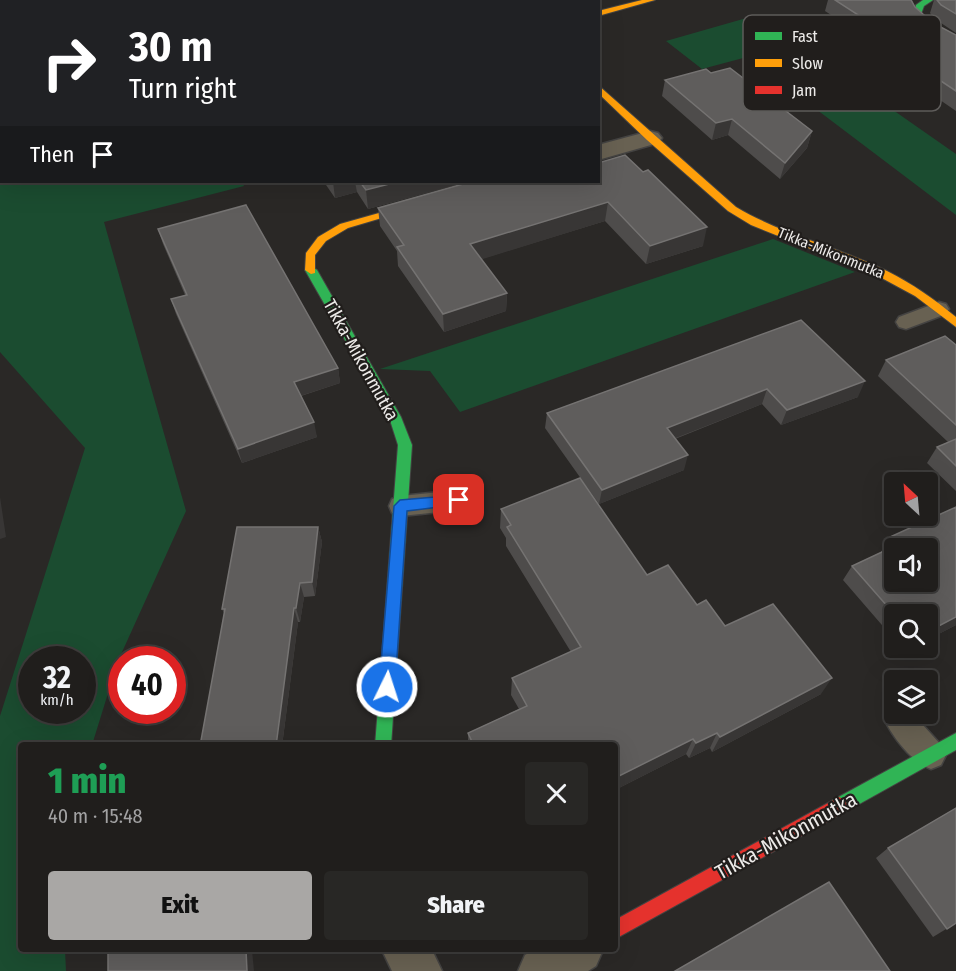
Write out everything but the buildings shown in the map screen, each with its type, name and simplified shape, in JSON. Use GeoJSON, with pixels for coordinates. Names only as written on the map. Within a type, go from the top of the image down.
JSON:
{"type":"FeatureCollection","features":[{"type":"Feature","properties":{"kind":"street"},"geometry":{"type":"LineString","coordinates":[[600,13],[651,0]]}},
{"type":"Feature","properties":{"kind":"street"},"geometry":{"type":"LineString","coordinates":[[918,15],[920,5],[929,0]]}},
{"type":"Feature","properties":{"kind":"street"},"geometry":{"type":"LineString","coordinates":[[941,33],[956,42]]}},
{"type":"Feature","properties":{"kind":"street","name":"Tikka-Mikonmutka"},"geometry":{"type":"LineString","coordinates":[[600,90],[650,138],[732,209],[755,224],[882,273],[919,292],[956,323]]}},
{"type":"Feature","properties":{"kind":"street"},"geometry":{"type":"LineString","coordinates":[[600,152],[650,138]]}},
{"type":"Feature","properties":{"kind":"street","name":"Tikka-Mikonmutka"},"geometry":{"type":"LineString","coordinates":[[383,742],[405,444],[395,417],[311,272],[310,255],[322,239],[344,226],[494,183]]}},
{"type":"Feature","properties":{"kind":"street","name":"Tikka-Mikonmutka"},"geometry":{"type":"LineString","coordinates":[[618,928],[956,741]]}},
{"type":"Feature","properties":{"kind":"street"},"geometry":{"type":"LineString","coordinates":[[406,952],[419,971]]}},
{"type":"Feature","properties":{"kind":"street"},"geometry":{"type":"LineString","coordinates":[[541,971],[576,952]]}},
{"type":"Feature","properties":{"kind":"lane"},"geometry":{"type":"LineString","coordinates":[[906,322],[939,309]]}},
{"type":"Feature","properties":{"kind":"lane"},"geometry":{"type":"LineString","coordinates":[[400,506],[459,500]]}},
{"type":"Feature","properties":{"kind":"lane"},"geometry":{"type":"LineString","coordinates":[[903,724],[931,755]]}},
{"type":"Feature","properties":{"kind":"green space"},"geometry":{"type":"Polygon","coordinates":[[[743,19],[743,58],[702,69],[666,41],[743,19]]]}},
{"type":"Feature","properties":{"kind":"green space"},"geometry":{"type":"Polygon","coordinates":[[[818,111],[894,111],[956,154],[956,215],[818,111]]]}},
{"type":"Feature","properties":{"kind":"green space"},"geometry":{"type":"Polygon","coordinates":[[[0,183],[242,183],[244,186],[104,222],[186,511],[125,646],[108,646],[108,693],[93,742],[18,742],[18,952],[65,952],[66,971],[0,971],[0,716],[18,659],[18,724],[96,724],[96,646],[22,646],[85,448],[0,352],[0,183]]]}},
{"type":"Feature","properties":{"kind":"green space"},"geometry":{"type":"Polygon","coordinates":[[[773,239],[855,272],[460,412],[430,371],[380,369],[773,239]]]}},
{"type":"Feature","properties":{"kind":"traffic: fast"},"geometry":{"type":"LineString","coordinates":[[918,15],[920,5],[929,0]]}},
{"type":"Feature","properties":{"kind":"traffic: fast"},"geometry":{"type":"LineString","coordinates":[[941,34],[956,43]]}},
{"type":"Feature","properties":{"kind":"traffic: fast"},"geometry":{"type":"LineString","coordinates":[[311,270],[395,417],[405,445],[383,742]]}},
{"type":"Feature","properties":{"kind":"traffic: fast"},"geometry":{"type":"LineString","coordinates":[[839,806],[956,741]]}},
{"type":"Feature","properties":{"kind":"traffic: slow"},"geometry":{"type":"LineString","coordinates":[[600,13],[651,0]]}},
{"type":"Feature","properties":{"kind":"traffic: slow"},"geometry":{"type":"LineString","coordinates":[[600,90],[650,138],[732,209],[755,223],[882,273],[919,293],[956,323]]}},
{"type":"Feature","properties":{"kind":"traffic: slow"},"geometry":{"type":"LineString","coordinates":[[311,270],[310,255],[322,239],[344,226],[494,183]]}},
{"type":"Feature","properties":{"kind":"traffic: jam"},"geometry":{"type":"LineString","coordinates":[[618,928],[839,806]]}},
{"type":"Feature","properties":{"kind":"route"},"geometry":{"type":"LineString","coordinates":[[387,687],[400,506],[459,500]]}}]}
